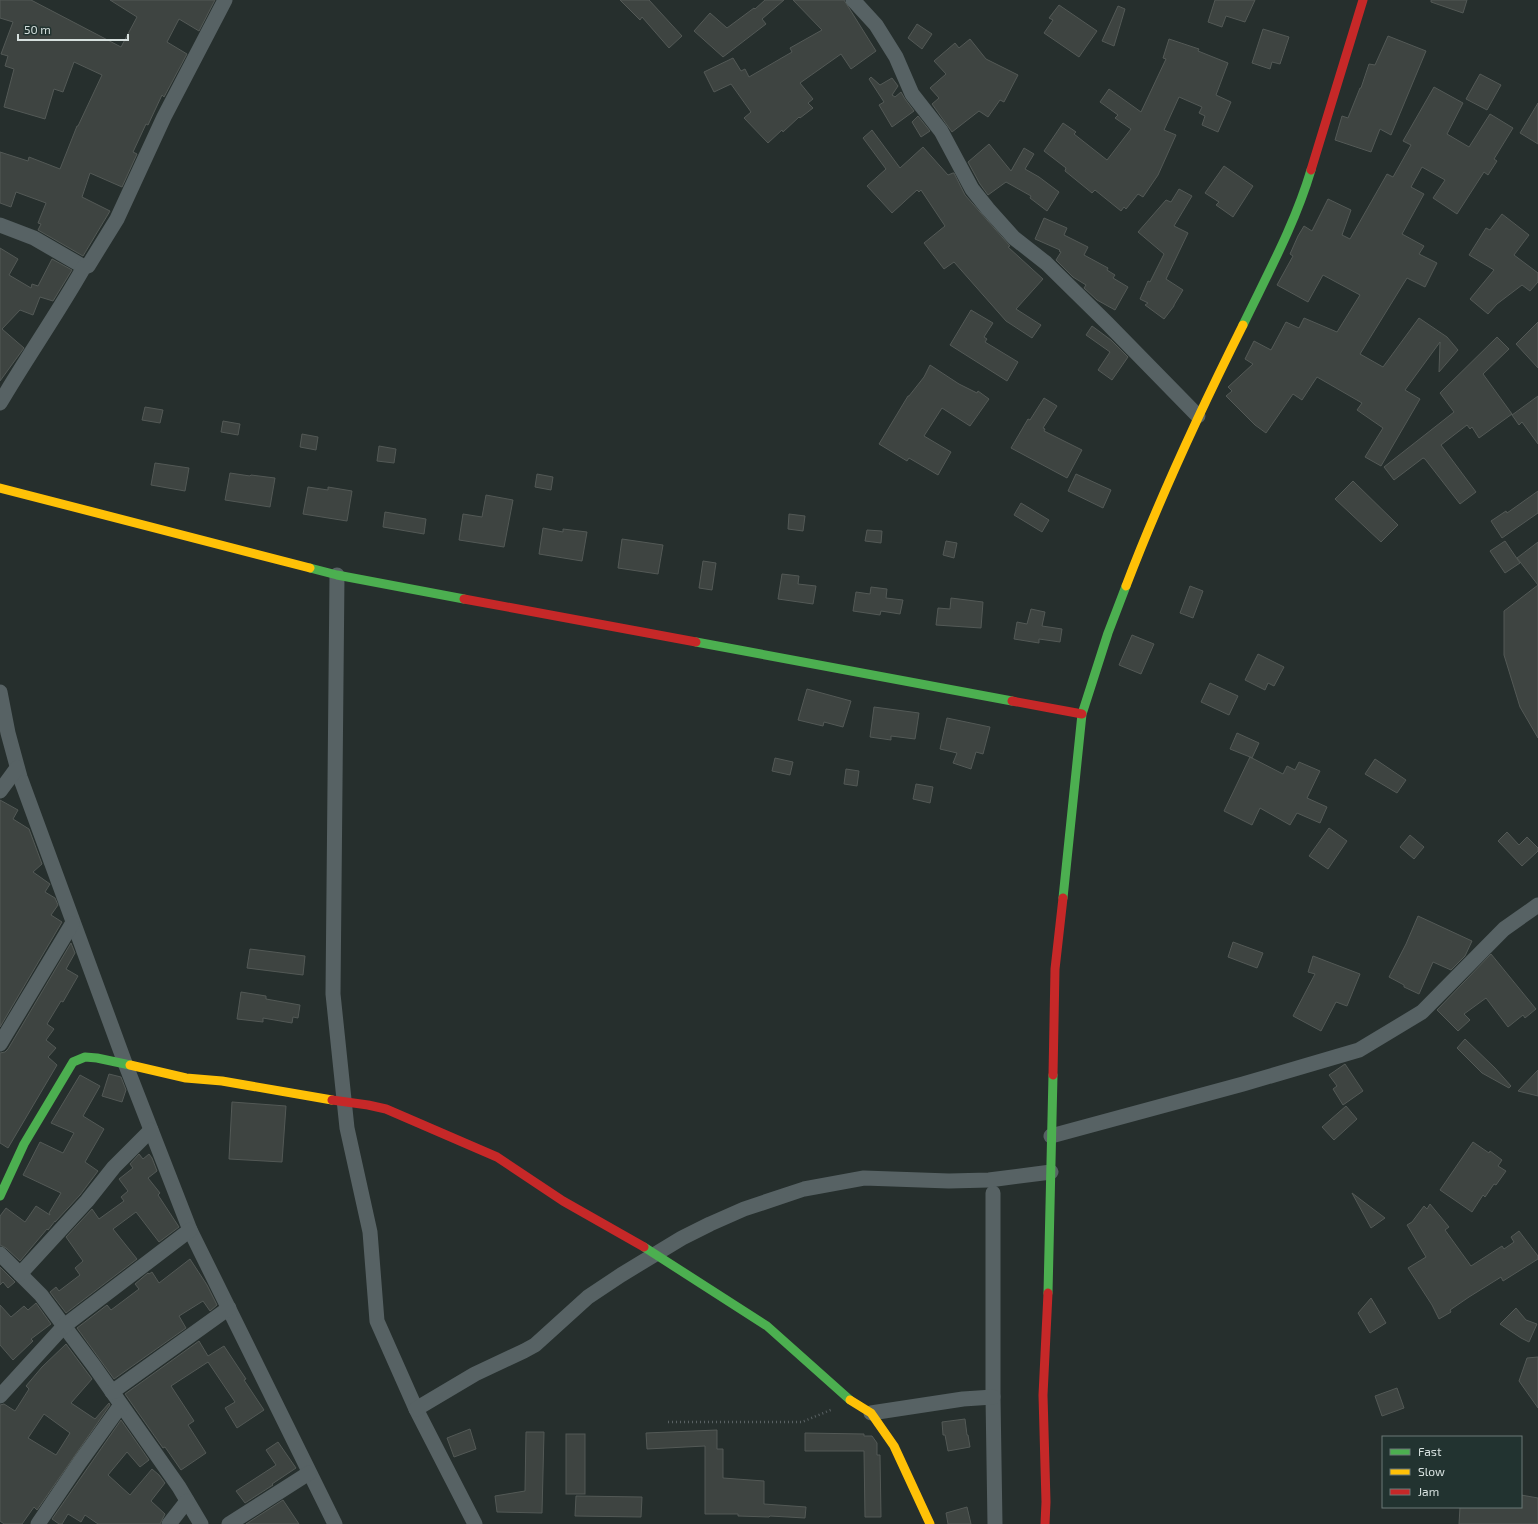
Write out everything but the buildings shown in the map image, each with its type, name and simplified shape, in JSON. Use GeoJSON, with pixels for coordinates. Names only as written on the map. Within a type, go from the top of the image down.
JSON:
{"type":"FeatureCollection","features":[{"type":"Feature","properties":{"kind":"street"},"geometry":{"type":"LineString","coordinates":[[0,402],[21,367],[63,304],[84,267],[88,266],[117,219],[164,118],[192,67],[225,0]]}},
{"type":"Feature","properties":{"kind":"street"},"geometry":{"type":"LineString","coordinates":[[853,0],[864,10],[876,25],[896,57],[912,94],[941,131],[972,189],[988,209],[1014,238],[1046,263],[1198,416]]}},
{"type":"Feature","properties":{"kind":"street"},"geometry":{"type":"LineString","coordinates":[[1045,1524],[1046,1502],[1043,1395],[1050,1238],[1055,969],[1082,714],[1108,633],[1148,526],[1198,416],[1267,276],[1304,193],[1363,0]]}},
{"type":"Feature","properties":{"kind":"street"},"geometry":{"type":"LineString","coordinates":[[0,225],[34,238],[84,267]]}},
{"type":"Feature","properties":{"kind":"street"},"geometry":{"type":"LineString","coordinates":[[0,488],[337,575],[1082,714]]}},
{"type":"Feature","properties":{"kind":"street"},"geometry":{"type":"LineString","coordinates":[[337,575],[333,994],[347,1128],[370,1232],[377,1321],[416,1409],[475,1524]]}},
{"type":"Feature","properties":{"kind":"street"},"geometry":{"type":"LineString","coordinates":[[0,692],[17,768],[72,924],[190,1230],[309,1474],[335,1524]]}},
{"type":"Feature","properties":{"kind":"street"},"geometry":{"type":"LineString","coordinates":[[0,791],[17,768]]}},
{"type":"Feature","properties":{"kind":"street"},"geometry":{"type":"LineString","coordinates":[[1052,1136],[1243,1084],[1359,1050],[1422,1012],[1504,929],[1538,905]]}},
{"type":"Feature","properties":{"kind":"street"},"geometry":{"type":"LineString","coordinates":[[0,1044],[72,924]]}},
{"type":"Feature","properties":{"kind":"street"},"geometry":{"type":"LineString","coordinates":[[0,1196],[12,1166],[73,1062],[86,1056],[125,1063],[186,1078],[222,1080],[344,1102],[363,1103],[377,1106],[498,1157],[563,1201],[656,1254],[767,1326],[852,1401],[871,1413],[894,1446],[930,1524]]}},
{"type":"Feature","properties":{"kind":"street"},"geometry":{"type":"LineString","coordinates":[[20,1274],[87,1201],[114,1167],[151,1130]]}},
{"type":"Feature","properties":{"kind":"street"},"geometry":{"type":"LineString","coordinates":[[416,1409],[475,1374],[535,1345],[588,1297],[604,1285],[710,1224],[744,1209],[804,1189],[864,1178],[949,1181],[989,1180],[1051,1172]]}},
{"type":"Feature","properties":{"kind":"street"},"geometry":{"type":"LineString","coordinates":[[993,1193],[993,1397],[995,1524]]}},
{"type":"Feature","properties":{"kind":"street"},"geometry":{"type":"LineString","coordinates":[[0,1396],[64,1326],[190,1230]]}},
{"type":"Feature","properties":{"kind":"street"},"geometry":{"type":"LineString","coordinates":[[0,1254],[41,1295],[112,1392],[187,1501],[201,1524]]}},
{"type":"Feature","properties":{"kind":"street"},"geometry":{"type":"LineString","coordinates":[[112,1392],[229,1308]]}},
{"type":"Feature","properties":{"kind":"street"},"geometry":{"type":"LineString","coordinates":[[871,1413],[963,1399],[993,1397]]}},
{"type":"Feature","properties":{"kind":"street"},"geometry":{"type":"LineString","coordinates":[[38,1524],[121,1405]]}},
{"type":"Feature","properties":{"kind":"street"},"geometry":{"type":"LineString","coordinates":[[229,1524],[309,1474]]}},
{"type":"Feature","properties":{"kind":"street"},"geometry":{"type":"LineString","coordinates":[[168,1524],[187,1501]]}},
{"type":"Feature","properties":{"kind":"path"},"geometry":{"type":"LineString","coordinates":[[668,1422],[802,1422],[852,1401]]}},
{"type":"Feature","properties":{"kind":"traffic: fast"},"geometry":{"type":"LineString","coordinates":[[1243,325],[1289,230],[1311,170]]}},
{"type":"Feature","properties":{"kind":"traffic: fast"},"geometry":{"type":"LineString","coordinates":[[310,568],[337,575],[464,599]]}},
{"type":"Feature","properties":{"kind":"traffic: fast"},"geometry":{"type":"LineString","coordinates":[[1063,898],[1082,714],[1108,633],[1126,586]]}},
{"type":"Feature","properties":{"kind":"traffic: fast"},"geometry":{"type":"LineString","coordinates":[[696,642],[1012,701]]}},
{"type":"Feature","properties":{"kind":"traffic: fast"},"geometry":{"type":"LineString","coordinates":[[0,1196],[24,1144],[73,1062],[85,1057],[130,1065]]}},
{"type":"Feature","properties":{"kind":"traffic: fast"},"geometry":{"type":"LineString","coordinates":[[1048,1293],[1053,1075]]}},
{"type":"Feature","properties":{"kind":"traffic: fast"},"geometry":{"type":"LineString","coordinates":[[644,1247],[767,1326],[850,1400]]}},
{"type":"Feature","properties":{"kind":"traffic: slow"},"geometry":{"type":"LineString","coordinates":[[1126,586],[1181,454],[1243,325]]}},
{"type":"Feature","properties":{"kind":"traffic: slow"},"geometry":{"type":"LineString","coordinates":[[0,488],[310,568]]}},
{"type":"Feature","properties":{"kind":"traffic: slow"},"geometry":{"type":"LineString","coordinates":[[130,1065],[186,1078],[222,1081],[332,1100]]}},
{"type":"Feature","properties":{"kind":"traffic: slow"},"geometry":{"type":"LineString","coordinates":[[850,1400],[871,1413],[894,1446],[930,1524]]}},
{"type":"Feature","properties":{"kind":"traffic: jam"},"geometry":{"type":"LineString","coordinates":[[1311,170],[1363,0]]}},
{"type":"Feature","properties":{"kind":"traffic: jam"},"geometry":{"type":"LineString","coordinates":[[464,599],[696,642]]}},
{"type":"Feature","properties":{"kind":"traffic: jam"},"geometry":{"type":"LineString","coordinates":[[1012,701],[1082,714]]}},
{"type":"Feature","properties":{"kind":"traffic: jam"},"geometry":{"type":"LineString","coordinates":[[1053,1075],[1055,969],[1063,898]]}},
{"type":"Feature","properties":{"kind":"traffic: jam"},"geometry":{"type":"LineString","coordinates":[[332,1100],[386,1109],[497,1157],[563,1201],[644,1247]]}},
{"type":"Feature","properties":{"kind":"traffic: jam"},"geometry":{"type":"LineString","coordinates":[[1045,1524],[1046,1502],[1043,1395],[1048,1293]]}}]}
